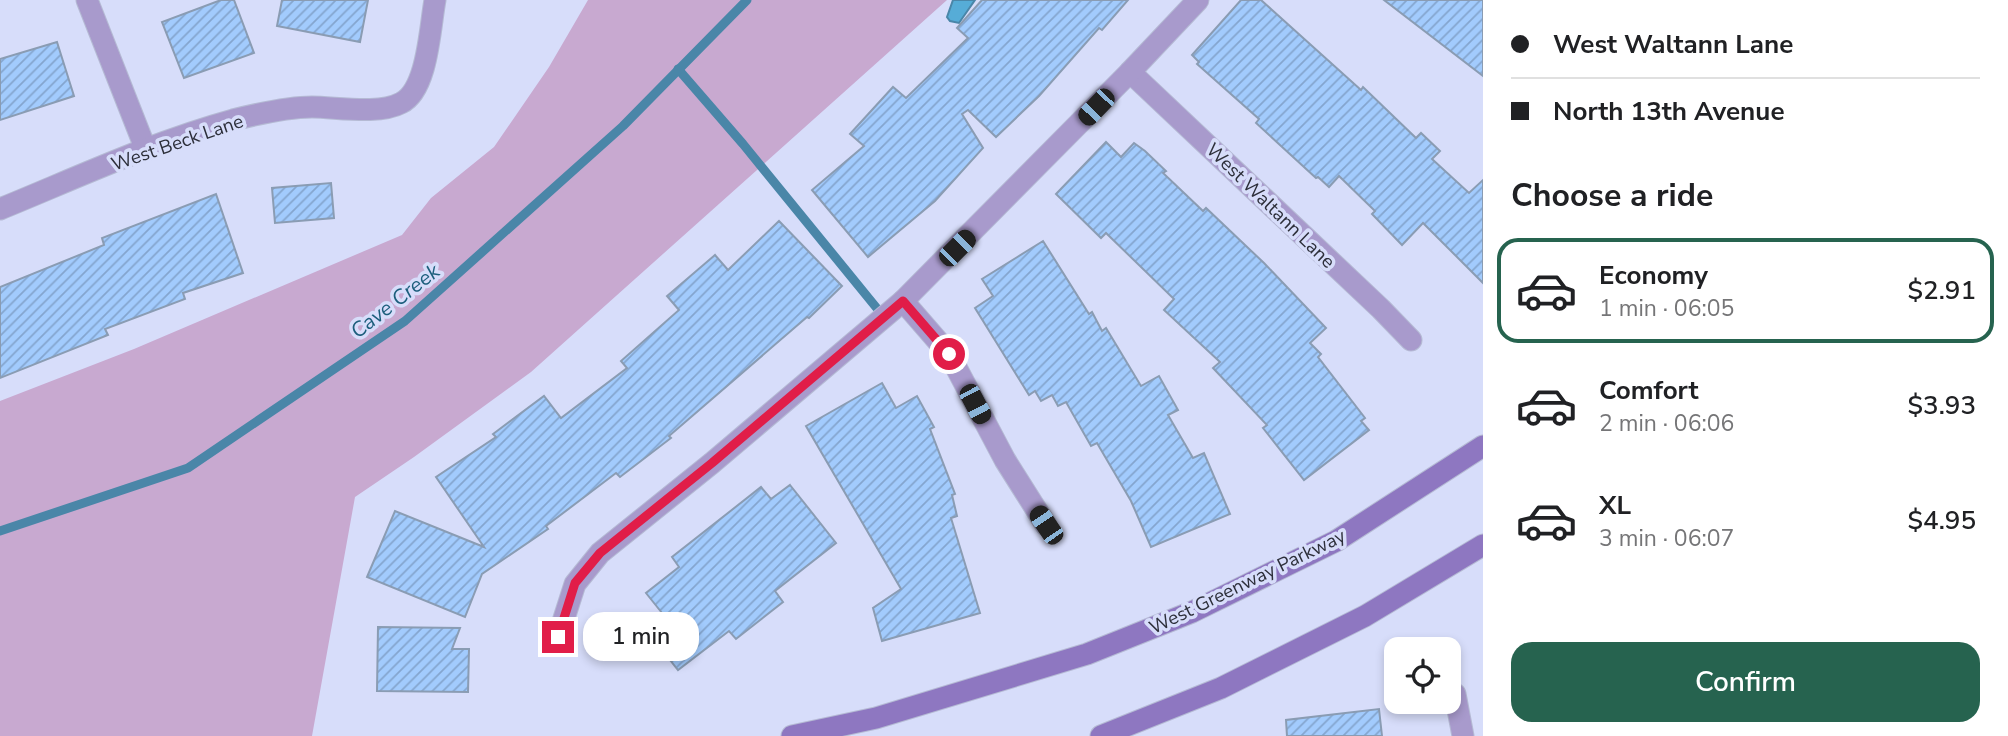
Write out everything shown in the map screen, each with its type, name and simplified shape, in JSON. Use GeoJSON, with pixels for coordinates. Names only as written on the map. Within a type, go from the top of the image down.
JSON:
{"type":"FeatureCollection","features":[{"type":"Feature","properties":{"kind":"main road","name":"West Greenway Parkway"},"geometry":{"type":"LineString","coordinates":[[793,736],[876,718],[1087,654],[1192,612],[1336,541],[1483,446]]}},
{"type":"Feature","properties":{"kind":"main road"},"geometry":{"type":"LineString","coordinates":[[1101,736],[1221,688],[1365,617],[1483,545]]}},
{"type":"Feature","properties":{"kind":"street"},"geometry":{"type":"LineString","coordinates":[[87,0],[146,150]]}},
{"type":"Feature","properties":{"kind":"street","name":"West Beck Lane"},"geometry":{"type":"LineString","coordinates":[[0,209],[146,150],[234,120],[310,107],[367,110],[402,103],[415,89],[423,72],[435,0]]}},
{"type":"Feature","properties":{"kind":"street"},"geometry":{"type":"LineString","coordinates":[[558,637],[575,583],[600,553],[712,463],[903,301],[1198,0]]}},
{"type":"Feature","properties":{"kind":"street","name":"West Waltann Lane"},"geometry":{"type":"LineString","coordinates":[[1130,72],[1411,340]]}},
{"type":"Feature","properties":{"kind":"street"},"geometry":{"type":"LineString","coordinates":[[903,301],[949,354],[1005,460],[1046,525]]}},
{"type":"Feature","properties":{"kind":"street"},"geometry":{"type":"LineString","coordinates":[[1459,714],[1463,736]]}},
{"type":"Feature","properties":{"kind":"shaded area"},"geometry":{"type":"Polygon","coordinates":[[[588,0],[947,0],[531,372],[355,497],[312,736],[0,736],[0,401],[134,349],[402,235],[431,198],[494,147],[549,67],[588,0]]]}},
{"type":"Feature","properties":{"kind":"water"},"geometry":{"type":"Polygon","coordinates":[[[953,0],[975,0],[959,23],[950,21],[947,17],[953,0]]]}},
{"type":"Feature","properties":{"kind":"building"},"geometry":{"type":"Polygon","coordinates":[[[221,0],[234,0],[254,53],[184,78],[162,22],[221,0]]]}},
{"type":"Feature","properties":{"kind":"building"},"geometry":{"type":"Polygon","coordinates":[[[282,0],[368,0],[360,42],[277,26],[282,0]]]}},
{"type":"Feature","properties":{"kind":"building"},"geometry":{"type":"Polygon","coordinates":[[[982,0],[1128,0],[1102,30],[1099,28],[1039,96],[996,137],[968,110],[962,114],[983,148],[935,201],[868,257],[812,190],[864,146],[850,134],[893,87],[906,98],[968,38],[957,28],[982,0]]]}},
{"type":"Feature","properties":{"kind":"building"},"geometry":{"type":"Polygon","coordinates":[[[1241,0],[1261,0],[1361,90],[1363,87],[1416,138],[1421,133],[1440,151],[1432,159],[1469,193],[1483,180],[1483,283],[1423,223],[1402,245],[1372,214],[1375,211],[1339,176],[1329,187],[1316,178],[1256,123],[1259,119],[1197,64],[1199,62],[1192,55],[1241,0]]]}},
{"type":"Feature","properties":{"kind":"building"},"geometry":{"type":"Polygon","coordinates":[[[1384,0],[1483,0],[1483,76],[1384,0]]]}},
{"type":"Feature","properties":{"kind":"building"},"geometry":{"type":"Polygon","coordinates":[[[57,42],[74,96],[0,120],[0,59],[57,42]]]}},
{"type":"Feature","properties":{"kind":"building"},"geometry":{"type":"Polygon","coordinates":[[[1106,142],[1121,157],[1134,143],[1145,151],[1166,171],[1163,173],[1203,211],[1206,208],[1264,263],[1326,328],[1310,343],[1321,354],[1318,357],[1365,418],[1361,421],[1369,430],[1304,480],[1263,428],[1267,425],[1213,368],[1220,362],[1164,310],[1174,299],[1106,233],[1101,238],[1056,194],[1106,142]]]}},
{"type":"Feature","properties":{"kind":"building"},"geometry":{"type":"Polygon","coordinates":[[[331,183],[334,218],[275,223],[272,188],[331,183]]]}},
{"type":"Feature","properties":{"kind":"building"},"geometry":{"type":"Polygon","coordinates":[[[216,194],[243,273],[183,293],[185,299],[105,329],[108,335],[0,378],[0,287],[104,245],[102,238],[216,194]]]}},
{"type":"Feature","properties":{"kind":"building"},"geometry":{"type":"Polygon","coordinates":[[[779,221],[842,286],[809,318],[669,436],[671,438],[620,477],[616,473],[546,526],[548,529],[482,574],[465,617],[367,577],[395,511],[484,547],[436,477],[496,437],[493,434],[544,396],[561,418],[627,368],[621,361],[679,310],[667,296],[715,255],[728,270],[779,221]]]}},
{"type":"Feature","properties":{"kind":"building"},"geometry":{"type":"Polygon","coordinates":[[[1043,241],[1089,314],[1092,312],[1102,331],[1106,328],[1141,386],[1159,376],[1178,410],[1168,415],[1193,458],[1204,453],[1230,514],[1151,547],[1131,501],[1097,443],[1091,446],[1066,402],[1058,406],[1052,395],[1041,401],[1035,391],[1029,395],[975,308],[993,296],[982,279],[1043,241]]]}},
{"type":"Feature","properties":{"kind":"building"},"geometry":{"type":"Polygon","coordinates":[[[882,383],[896,408],[917,396],[934,427],[930,429],[955,494],[952,495],[957,516],[951,518],[980,613],[882,641],[873,608],[901,589],[806,426],[882,383]]]}},
{"type":"Feature","properties":{"kind":"building"},"geometry":{"type":"Polygon","coordinates":[[[790,485],[836,543],[775,591],[783,602],[736,639],[729,631],[678,670],[644,627],[662,613],[646,593],[679,567],[672,557],[761,487],[771,499],[790,485]]]}},
{"type":"Feature","properties":{"kind":"building"},"geometry":{"type":"Polygon","coordinates":[[[378,627],[460,628],[452,649],[469,649],[468,692],[377,691],[378,627]]]}},
{"type":"Feature","properties":{"kind":"building"},"geometry":{"type":"Polygon","coordinates":[[[1379,709],[1382,736],[1287,736],[1286,720],[1379,709]]]}},
{"type":"Feature","properties":{"kind":"waterway","name":"Cave Creek"},"geometry":{"type":"LineString","coordinates":[[0,531],[188,468],[405,321],[623,126],[747,0]]}},
{"type":"Feature","properties":{"kind":"waterway"},"geometry":{"type":"LineString","coordinates":[[678,69],[884,317]]}},
{"type":"Feature","properties":{"kind":"route"},"geometry":{"type":"LineString","coordinates":[[558,637],[575,583],[600,553],[712,463],[903,301],[949,354]]}}]}
